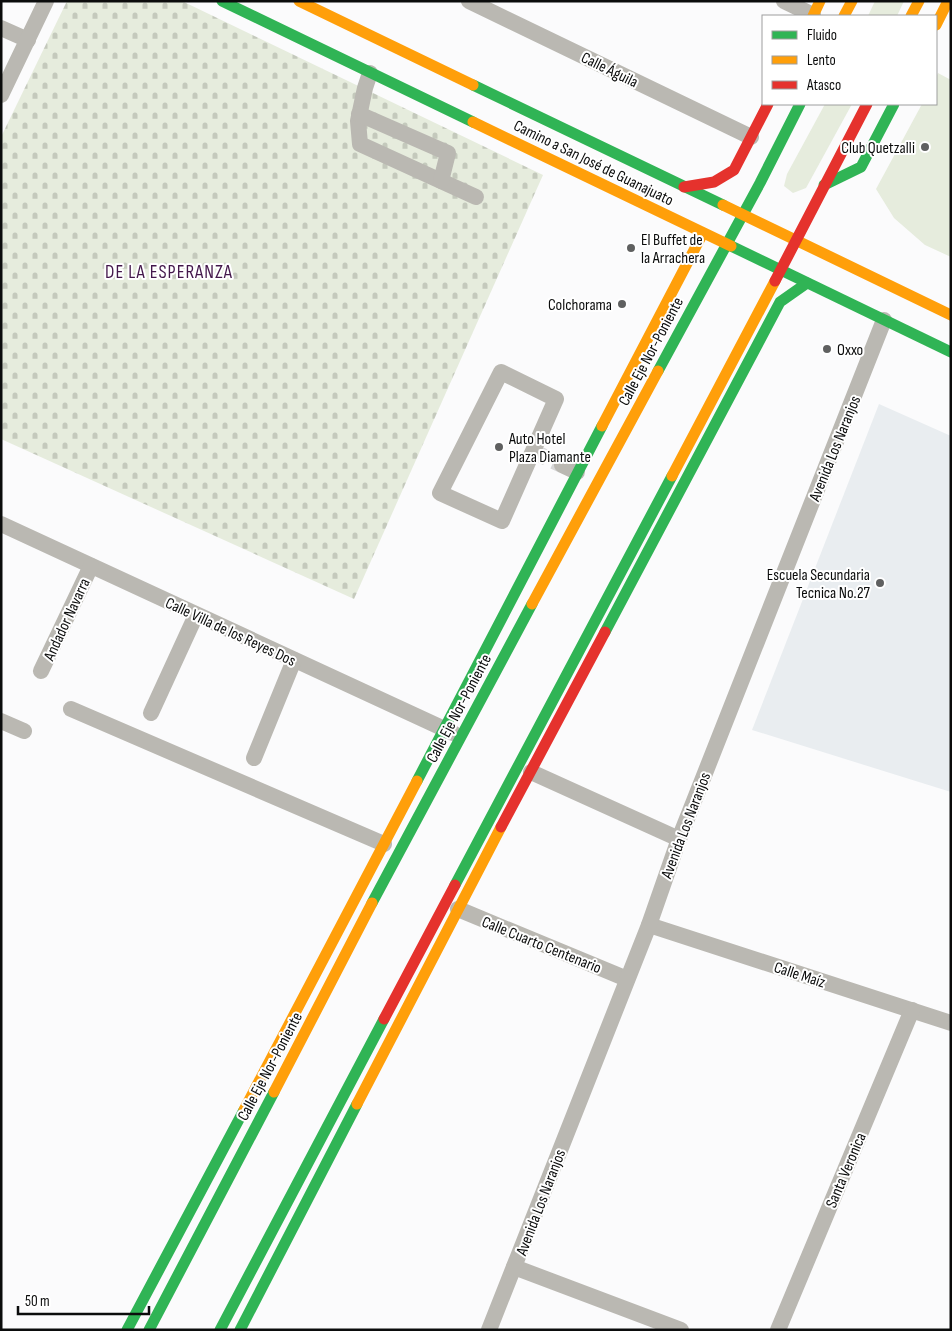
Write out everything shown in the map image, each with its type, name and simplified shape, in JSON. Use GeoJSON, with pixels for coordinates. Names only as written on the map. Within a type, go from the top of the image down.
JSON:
{"type":"FeatureCollection","features":[{"type":"Feature","properties":{"kind":"main road","name":"Camino a San José de Guanajuato"},"geometry":{"type":"LineString","coordinates":[[222,1],[951,352]]}},
{"type":"Feature","properties":{"kind":"main road","name":"Camino a San José de Guanajuato"},"geometry":{"type":"LineString","coordinates":[[299,1],[951,315]]}},
{"type":"Feature","properties":{"kind":"main road"},"geometry":{"type":"LineString","coordinates":[[845,15],[852,1]]}},
{"type":"Feature","properties":{"kind":"main road"},"geometry":{"type":"LineString","coordinates":[[912,15],[919,1]]}},
{"type":"Feature","properties":{"kind":"main road"},"geometry":{"type":"LineString","coordinates":[[937,23],[948,1]]}},
{"type":"Feature","properties":{"kind":"main road"},"geometry":{"type":"LineString","coordinates":[[684,187],[714,182],[734,170],[767,105]]}},
{"type":"Feature","properties":{"kind":"main road","name":"Calle Eje Nor-Poniente"},"geometry":{"type":"LineString","coordinates":[[149,1330],[382,884],[742,214],[760,184],[800,105]]}},
{"type":"Feature","properties":{"kind":"main road"},"geometry":{"type":"LineString","coordinates":[[220,1330],[866,105]]}},
{"type":"Feature","properties":{"kind":"main road"},"geometry":{"type":"LineString","coordinates":[[824,185],[861,167],[893,105]]}},
{"type":"Feature","properties":{"kind":"main road"},"geometry":{"type":"LineString","coordinates":[[127,1330],[384,844],[443,729],[570,468],[702,233]]}},
{"type":"Feature","properties":{"kind":"main road"},"geometry":{"type":"LineString","coordinates":[[240,1330],[458,910],[780,302],[807,283]]}},
{"type":"Feature","properties":{"kind":"street"},"geometry":{"type":"LineString","coordinates":[[1,95],[46,1]]}},
{"type":"Feature","properties":{"kind":"street","name":"Calle Águila"},"geometry":{"type":"LineString","coordinates":[[469,1],[751,137]]}},
{"type":"Feature","properties":{"kind":"street"},"geometry":{"type":"LineString","coordinates":[[784,1],[816,11]]}},
{"type":"Feature","properties":{"kind":"street"},"geometry":{"type":"LineString","coordinates":[[1,28],[28,40]]}},
{"type":"Feature","properties":{"kind":"street"},"geometry":{"type":"LineString","coordinates":[[370,73],[358,121],[360,144],[476,198]]}},
{"type":"Feature","properties":{"kind":"street"},"geometry":{"type":"LineString","coordinates":[[359,114],[448,153],[442,181]]}},
{"type":"Feature","properties":{"kind":"street","name":"Avenida Los Naranjos"},"geometry":{"type":"LineString","coordinates":[[489,1330],[648,925],[678,839],[884,320]]}},
{"type":"Feature","properties":{"kind":"street"},"geometry":{"type":"LineString","coordinates":[[500,372],[556,399],[532,451],[502,521],[440,493],[500,372]]}},
{"type":"Feature","properties":{"kind":"street","name":"Calle Villa de los Reyes Dos"},"geometry":{"type":"LineString","coordinates":[[1,524],[461,737]]}},
{"type":"Feature","properties":{"kind":"street","name":"Andador Navarra"},"geometry":{"type":"LineString","coordinates":[[41,672],[91,566]]}},
{"type":"Feature","properties":{"kind":"street"},"geometry":{"type":"LineString","coordinates":[[152,713],[196,615]]}},
{"type":"Feature","properties":{"kind":"street"},"geometry":{"type":"LineString","coordinates":[[254,758],[294,660]]}},
{"type":"Feature","properties":{"kind":"street"},"geometry":{"type":"LineString","coordinates":[[71,709],[384,844]]}},
{"type":"Feature","properties":{"kind":"street"},"geometry":{"type":"LineString","coordinates":[[1,721],[24,731]]}},
{"type":"Feature","properties":{"kind":"street"},"geometry":{"type":"LineString","coordinates":[[531,772],[678,839]]}},
{"type":"Feature","properties":{"kind":"street","name":"Calle Cuarto Centenario"},"geometry":{"type":"LineString","coordinates":[[458,910],[627,979]]}},
{"type":"Feature","properties":{"kind":"street","name":"Calle Maíz"},"geometry":{"type":"LineString","coordinates":[[648,925],[951,1023]]}},
{"type":"Feature","properties":{"kind":"street","name":"Santa Veronica"},"geometry":{"type":"LineString","coordinates":[[778,1330],[912,1010]]}},
{"type":"Feature","properties":{"kind":"street"},"geometry":{"type":"LineString","coordinates":[[514,1267],[642,1323],[681,1330]]}},
{"type":"Feature","properties":{"kind":"shaded area","name":"Escuela Secundaria Tecnica No.27"},"geometry":{"type":"Polygon","coordinates":[[[879,404],[951,436],[951,792],[752,730],[879,404]]]}},
{"type":"Feature","properties":{"kind":"green space"},"geometry":{"type":"Polygon","coordinates":[[[67,1],[182,1],[543,175],[354,599],[1,439],[1,137],[67,1]]]}},
{"type":"Feature","properties":{"kind":"green space"},"geometry":{"type":"Polygon","coordinates":[[[875,1],[904,1],[897,15],[868,15],[875,1]]]}},
{"type":"Feature","properties":{"kind":"green space","name":"Club Quetzalli"},"geometry":{"type":"Polygon","coordinates":[[[938,73],[951,80],[951,257],[925,245],[894,218],[876,189],[921,105],[937,105],[938,73]]]}},
{"type":"Feature","properties":{"kind":"green space"},"geometry":{"type":"Polygon","coordinates":[[[824,105],[851,105],[806,188],[793,193],[784,186],[787,174],[824,105]]]}},
{"type":"Feature","properties":{"kind":"tunnel"},"geometry":{"type":"LineString","coordinates":[[532,451],[562,465]]}},
{"type":"Feature","properties":{"kind":"traffic: fast"},"geometry":{"type":"LineString","coordinates":[[222,1],[473,122]]}},
{"type":"Feature","properties":{"kind":"traffic: fast"},"geometry":{"type":"LineString","coordinates":[[473,85],[723,205]]}},
{"type":"Feature","properties":{"kind":"traffic: fast"},"geometry":{"type":"LineString","coordinates":[[658,371],[760,183],[799,105]]}},
{"type":"Feature","properties":{"kind":"traffic: fast"},"geometry":{"type":"LineString","coordinates":[[824,185],[861,167],[893,105]]}},
{"type":"Feature","properties":{"kind":"traffic: fast"},"geometry":{"type":"LineString","coordinates":[[731,246],[951,352]]}},
{"type":"Feature","properties":{"kind":"traffic: fast"},"geometry":{"type":"LineString","coordinates":[[605,632],[780,302],[807,283]]}},
{"type":"Feature","properties":{"kind":"traffic: fast"},"geometry":{"type":"LineString","coordinates":[[417,781],[602,426]]}},
{"type":"Feature","properties":{"kind":"traffic: fast"},"geometry":{"type":"LineString","coordinates":[[455,885],[672,476]]}},
{"type":"Feature","properties":{"kind":"traffic: fast"},"geometry":{"type":"LineString","coordinates":[[372,903],[532,604]]}},
{"type":"Feature","properties":{"kind":"traffic: fast"},"geometry":{"type":"LineString","coordinates":[[220,1330],[384,1019]]}},
{"type":"Feature","properties":{"kind":"traffic: fast"},"geometry":{"type":"LineString","coordinates":[[149,1330],[274,1092]]}},
{"type":"Feature","properties":{"kind":"traffic: fast"},"geometry":{"type":"LineString","coordinates":[[240,1330],[357,1104]]}},
{"type":"Feature","properties":{"kind":"traffic: fast"},"geometry":{"type":"LineString","coordinates":[[127,1330],[244,1110]]}},
{"type":"Feature","properties":{"kind":"traffic: slow"},"geometry":{"type":"LineString","coordinates":[[299,1],[473,85]]}},
{"type":"Feature","properties":{"kind":"traffic: slow"},"geometry":{"type":"LineString","coordinates":[[813,15],[820,1]]}},
{"type":"Feature","properties":{"kind":"traffic: slow"},"geometry":{"type":"LineString","coordinates":[[845,15],[852,1]]}},
{"type":"Feature","properties":{"kind":"traffic: slow"},"geometry":{"type":"LineString","coordinates":[[912,15],[919,1]]}},
{"type":"Feature","properties":{"kind":"traffic: slow"},"geometry":{"type":"LineString","coordinates":[[937,23],[948,1]]}},
{"type":"Feature","properties":{"kind":"traffic: slow"},"geometry":{"type":"LineString","coordinates":[[473,122],[731,246]]}},
{"type":"Feature","properties":{"kind":"traffic: slow"},"geometry":{"type":"LineString","coordinates":[[723,205],[951,315]]}},
{"type":"Feature","properties":{"kind":"traffic: slow"},"geometry":{"type":"LineString","coordinates":[[602,426],[703,233]]}},
{"type":"Feature","properties":{"kind":"traffic: slow"},"geometry":{"type":"LineString","coordinates":[[672,476],[775,281]]}},
{"type":"Feature","properties":{"kind":"traffic: slow"},"geometry":{"type":"LineString","coordinates":[[532,604],[658,371]]}},
{"type":"Feature","properties":{"kind":"traffic: slow"},"geometry":{"type":"LineString","coordinates":[[244,1110],[417,781]]}},
{"type":"Feature","properties":{"kind":"traffic: slow"},"geometry":{"type":"LineString","coordinates":[[357,1104],[501,827]]}},
{"type":"Feature","properties":{"kind":"traffic: slow"},"geometry":{"type":"LineString","coordinates":[[274,1092],[372,903]]}},
{"type":"Feature","properties":{"kind":"traffic: jam"},"geometry":{"type":"LineString","coordinates":[[684,187],[714,182],[734,170],[767,105]]}},
{"type":"Feature","properties":{"kind":"traffic: jam"},"geometry":{"type":"LineString","coordinates":[[775,281],[866,105]]}},
{"type":"Feature","properties":{"kind":"traffic: jam"},"geometry":{"type":"LineString","coordinates":[[501,827],[605,632]]}},
{"type":"Feature","properties":{"kind":"traffic: jam"},"geometry":{"type":"LineString","coordinates":[[384,1019],[455,885]]}},
{"type":"Feature","properties":{"kind":"place","name":"Club Quetzalli"},"geometry":{"type":"Point","coordinates":[925,147]}},
{"type":"Feature","properties":{"kind":"place","name":"El Buffet de la Arrachera"},"geometry":{"type":"Point","coordinates":[631,248]}},
{"type":"Feature","properties":{"kind":"place","name":"Colchorama"},"geometry":{"type":"Point","coordinates":[622,304]}},
{"type":"Feature","properties":{"kind":"place","name":"Oxxo"},"geometry":{"type":"Point","coordinates":[827,349]}},
{"type":"Feature","properties":{"kind":"place","name":"Auto Hotel Plaza Diamante"},"geometry":{"type":"Point","coordinates":[499,447]}},
{"type":"Feature","properties":{"kind":"place","name":"Escuela Secundaria Tecnica No.27"},"geometry":{"type":"Point","coordinates":[880,583]}},
{"type":"Feature","properties":{"kind":"district","name":"DE LA ESPERANZA"},"geometry":{"type":"Point","coordinates":[169,271]}}]}
